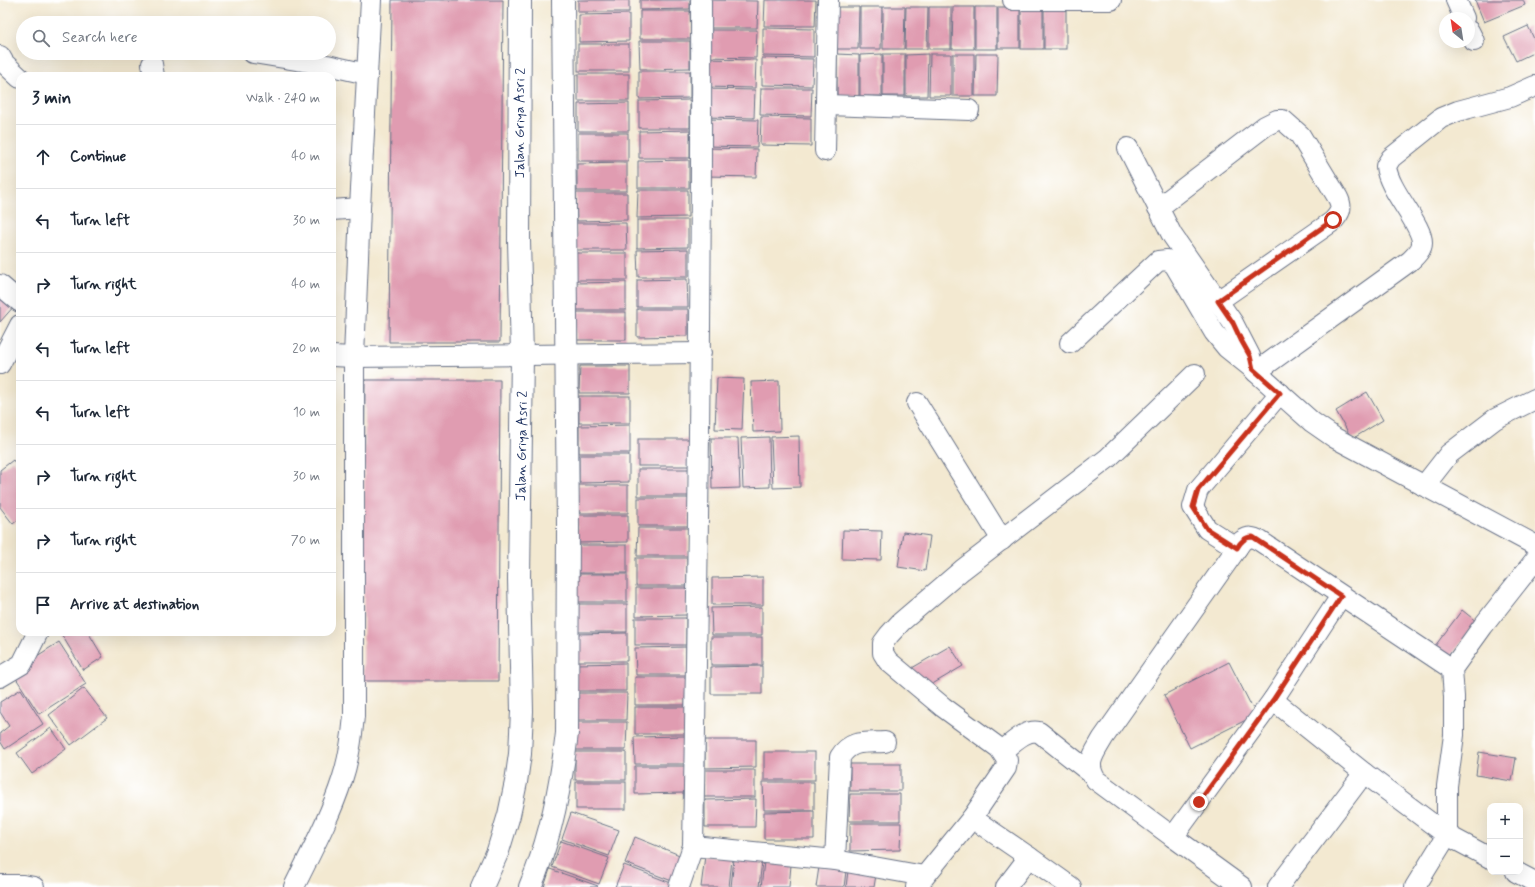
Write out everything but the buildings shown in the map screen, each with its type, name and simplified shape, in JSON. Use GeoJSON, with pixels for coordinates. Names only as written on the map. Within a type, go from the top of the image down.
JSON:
{"type":"FeatureCollection","features":[{"type":"Feature","properties":{"kind":"street"},"geometry":{"type":"LineString","coordinates":[[294,887],[329,814],[342,780],[350,751],[354,716],[354,357],[371,0]]}},
{"type":"Feature","properties":{"kind":"street","name":"Jalan Griya Asri 2"},"geometry":{"type":"LineString","coordinates":[[482,887],[498,851],[509,815],[520,754],[522,711],[519,579],[525,355],[519,241],[520,0]]}},
{"type":"Feature","properties":{"kind":"street"},"geometry":{"type":"LineString","coordinates":[[530,887],[549,834],[564,765],[567,733],[569,604],[564,355],[563,0]]}},
{"type":"Feature","properties":{"kind":"street"},"geometry":{"type":"LineString","coordinates":[[679,887],[694,846],[701,353],[701,0]]}},
{"type":"Feature","properties":{"kind":"street"},"geometry":{"type":"LineString","coordinates":[[825,151],[828,0]]}},
{"type":"Feature","properties":{"kind":"street"},"geometry":{"type":"LineString","coordinates":[[1013,0],[1111,0]]}},
{"type":"Feature","properties":{"kind":"street"},"geometry":{"type":"LineString","coordinates":[[1456,0],[1461,12]]}},
{"type":"Feature","properties":{"kind":"street"},"geometry":{"type":"LineString","coordinates":[[0,56],[4,63],[16,74]]}},
{"type":"Feature","properties":{"kind":"street"},"geometry":{"type":"LineString","coordinates":[[297,60],[328,65],[367,74]]}},
{"type":"Feature","properties":{"kind":"street"},"geometry":{"type":"LineString","coordinates":[[1254,370],[1410,261],[1421,247],[1422,237],[1401,202],[1388,175],[1386,166],[1391,158],[1441,118],[1458,110],[1510,97],[1535,86]]}},
{"type":"Feature","properties":{"kind":"street"},"geometry":{"type":"LineString","coordinates":[[827,105],[969,110]]}},
{"type":"Feature","properties":{"kind":"street"},"geometry":{"type":"LineString","coordinates":[[1158,208],[1265,126],[1277,120],[1283,120],[1300,135],[1338,198],[1341,204],[1340,212],[1333,220],[1218,301]]}},
{"type":"Feature","properties":{"kind":"street"},"geometry":{"type":"LineString","coordinates":[[1128,148],[1172,235],[1233,323],[1250,356],[1254,370]]}},
{"type":"Feature","properties":{"kind":"street"},"geometry":{"type":"LineString","coordinates":[[336,210],[360,208]]}},
{"type":"Feature","properties":{"kind":"street"},"geometry":{"type":"LineString","coordinates":[[1070,343],[1158,261],[1167,260],[1174,264],[1214,332],[1227,348],[1312,422],[1335,438],[1535,545]]}},
{"type":"Feature","properties":{"kind":"street"},"geometry":{"type":"LineString","coordinates":[[0,285],[16,299]]}},
{"type":"Feature","properties":{"kind":"street"},"geometry":{"type":"LineString","coordinates":[[0,364],[16,333]]}},
{"type":"Feature","properties":{"kind":"street"},"geometry":{"type":"LineString","coordinates":[[336,356],[701,353]]}},
{"type":"Feature","properties":{"kind":"street"},"geometry":{"type":"LineString","coordinates":[[694,846],[835,860],[920,882],[972,818],[1006,768],[1007,760],[1002,751],[943,707],[888,661],[883,653],[885,640],[901,622],[962,570],[1108,458],[1195,374]]}},
{"type":"Feature","properties":{"kind":"street"},"geometry":{"type":"LineString","coordinates":[[1237,548],[1207,529],[1193,507],[1198,490],[1280,393]]}},
{"type":"Feature","properties":{"kind":"street"},"geometry":{"type":"LineString","coordinates":[[1424,486],[1449,454],[1495,419],[1535,399]]}},
{"type":"Feature","properties":{"kind":"street"},"geometry":{"type":"LineString","coordinates":[[917,403],[1002,540]]}},
{"type":"Feature","properties":{"kind":"street"},"geometry":{"type":"LineString","coordinates":[[1242,887],[1106,788],[1096,780],[1090,767],[1092,757],[1103,738],[1242,541],[1245,538],[1253,537],[1452,669]]}},
{"type":"Feature","properties":{"kind":"street"},"geometry":{"type":"LineString","coordinates":[[1415,887],[1447,835],[1447,786],[1454,735],[1452,669],[1483,626],[1535,560]]}},
{"type":"Feature","properties":{"kind":"street"},"geometry":{"type":"LineString","coordinates":[[1173,837],[1273,700],[1341,596]]}},
{"type":"Feature","properties":{"kind":"street"},"geometry":{"type":"LineString","coordinates":[[0,677],[22,664],[36,636]]}},
{"type":"Feature","properties":{"kind":"street"},"geometry":{"type":"LineString","coordinates":[[1273,700],[1364,773],[1447,835],[1487,856]]}},
{"type":"Feature","properties":{"kind":"street"},"geometry":{"type":"LineString","coordinates":[[1002,751],[1027,732],[1039,732],[1092,773]]}},
{"type":"Feature","properties":{"kind":"street"},"geometry":{"type":"LineString","coordinates":[[835,860],[840,757],[852,744],[885,742]]}},
{"type":"Feature","properties":{"kind":"street"},"geometry":{"type":"LineString","coordinates":[[1278,887],[1364,773]]}},
{"type":"Feature","properties":{"kind":"street"},"geometry":{"type":"LineString","coordinates":[[972,818],[1029,856],[1071,887]]}},
{"type":"Feature","properties":{"kind":"street"},"geometry":{"type":"LineString","coordinates":[[1006,887],[1029,856]]}},
{"type":"Feature","properties":{"kind":"street"},"geometry":{"type":"LineString","coordinates":[[1522,875],[1535,882]]}},
{"type":"Feature","properties":{"kind":"street"},"geometry":{"type":"LineString","coordinates":[[0,886],[23,885],[34,887]]}},
{"type":"Feature","properties":{"kind":"route"},"geometry":{"type":"LineString","coordinates":[[1199,802],[1273,700],[1341,596],[1253,537],[1245,538],[1237,548],[1207,529],[1193,507],[1198,490],[1280,393],[1253,369],[1250,356],[1233,323],[1218,301],[1333,220]]}}]}
